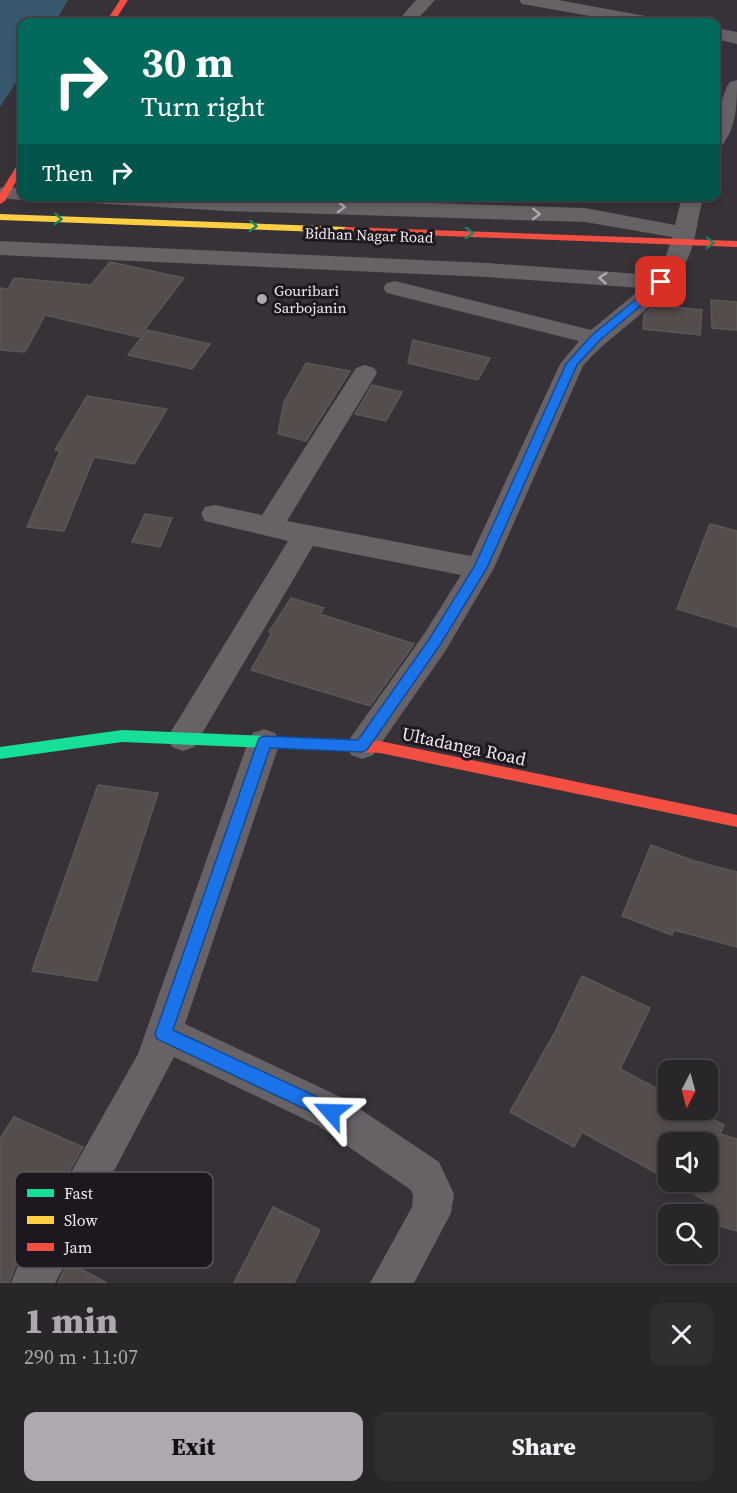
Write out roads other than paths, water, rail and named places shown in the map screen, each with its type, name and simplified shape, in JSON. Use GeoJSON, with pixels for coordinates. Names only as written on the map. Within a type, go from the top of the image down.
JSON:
{"type":"FeatureCollection","features":[{"type":"Feature","properties":{"kind":"main road"},"geometry":{"type":"LineString","coordinates":[[113,18],[124,0]]}},
{"type":"Feature","properties":{"kind":"main road"},"geometry":{"type":"LineString","coordinates":[[9,196],[18,174]]}},
{"type":"Feature","properties":{"kind":"main road"},"geometry":{"type":"LineString","coordinates":[[0,217],[583,237],[677,256],[737,244]]}},
{"type":"Feature","properties":{"kind":"main road","name":"Bidhan Nagar Road"},"geometry":{"type":"LineString","coordinates":[[0,238],[416,253]]}},
{"type":"Feature","properties":{"kind":"main road","name":"Ultadanga Road"},"geometry":{"type":"LineString","coordinates":[[0,753],[122,736],[380,747],[737,821]]}},
{"type":"Feature","properties":{"kind":"street"},"geometry":{"type":"LineString","coordinates":[[409,18],[426,0]]}},
{"type":"Feature","properties":{"kind":"street"},"geometry":{"type":"LineString","coordinates":[[528,0],[596,18],[654,17]]}},
{"type":"Feature","properties":{"kind":"street"},"geometry":{"type":"LineString","coordinates":[[720,35],[737,38]]}},
{"type":"Feature","properties":{"kind":"street"},"geometry":{"type":"LineString","coordinates":[[720,130],[737,86]]}},
{"type":"Feature","properties":{"kind":"street"},"geometry":{"type":"LineString","coordinates":[[255,201],[585,215],[677,256]]}},
{"type":"Feature","properties":{"kind":"street"},"geometry":{"type":"LineString","coordinates":[[362,746],[435,642],[480,568],[572,364],[677,256],[691,201]]}},
{"type":"Feature","properties":{"kind":"street"},"geometry":{"type":"LineString","coordinates":[[0,248],[487,270],[677,256]]}},
{"type":"Feature","properties":{"kind":"street"},"geometry":{"type":"LineString","coordinates":[[395,288],[596,338]]}},
{"type":"Feature","properties":{"kind":"street"},"geometry":{"type":"LineString","coordinates":[[269,527],[365,373]]}},
{"type":"Feature","properties":{"kind":"street"},"geometry":{"type":"LineString","coordinates":[[215,514],[306,535],[480,568]]}},
{"type":"Feature","properties":{"kind":"street"},"geometry":{"type":"LineString","coordinates":[[183,738],[306,535]]}},
{"type":"Feature","properties":{"kind":"street"},"geometry":{"type":"LineString","coordinates":[[93,1172],[154,1061],[264,742]]}},
{"type":"Feature","properties":{"kind":"street"},"geometry":{"type":"LineString","coordinates":[[164,1034],[331,1112],[425,1176],[434,1194],[431,1213],[391,1283]]}},
{"type":"Feature","properties":{"kind":"street"},"geometry":{"type":"LineString","coordinates":[[32,1283],[40,1268]]}},
{"type":"Feature","properties":{"kind":"water"},"geometry":{"type":"Polygon","coordinates":[[[0,0],[68,0],[57,18],[18,18],[18,79],[0,107],[0,0]]]}},
{"type":"Feature","properties":{"kind":"place","name":"Gouribari Sarbojanin"},"geometry":{"type":"Point","coordinates":[262,299]}}]}
